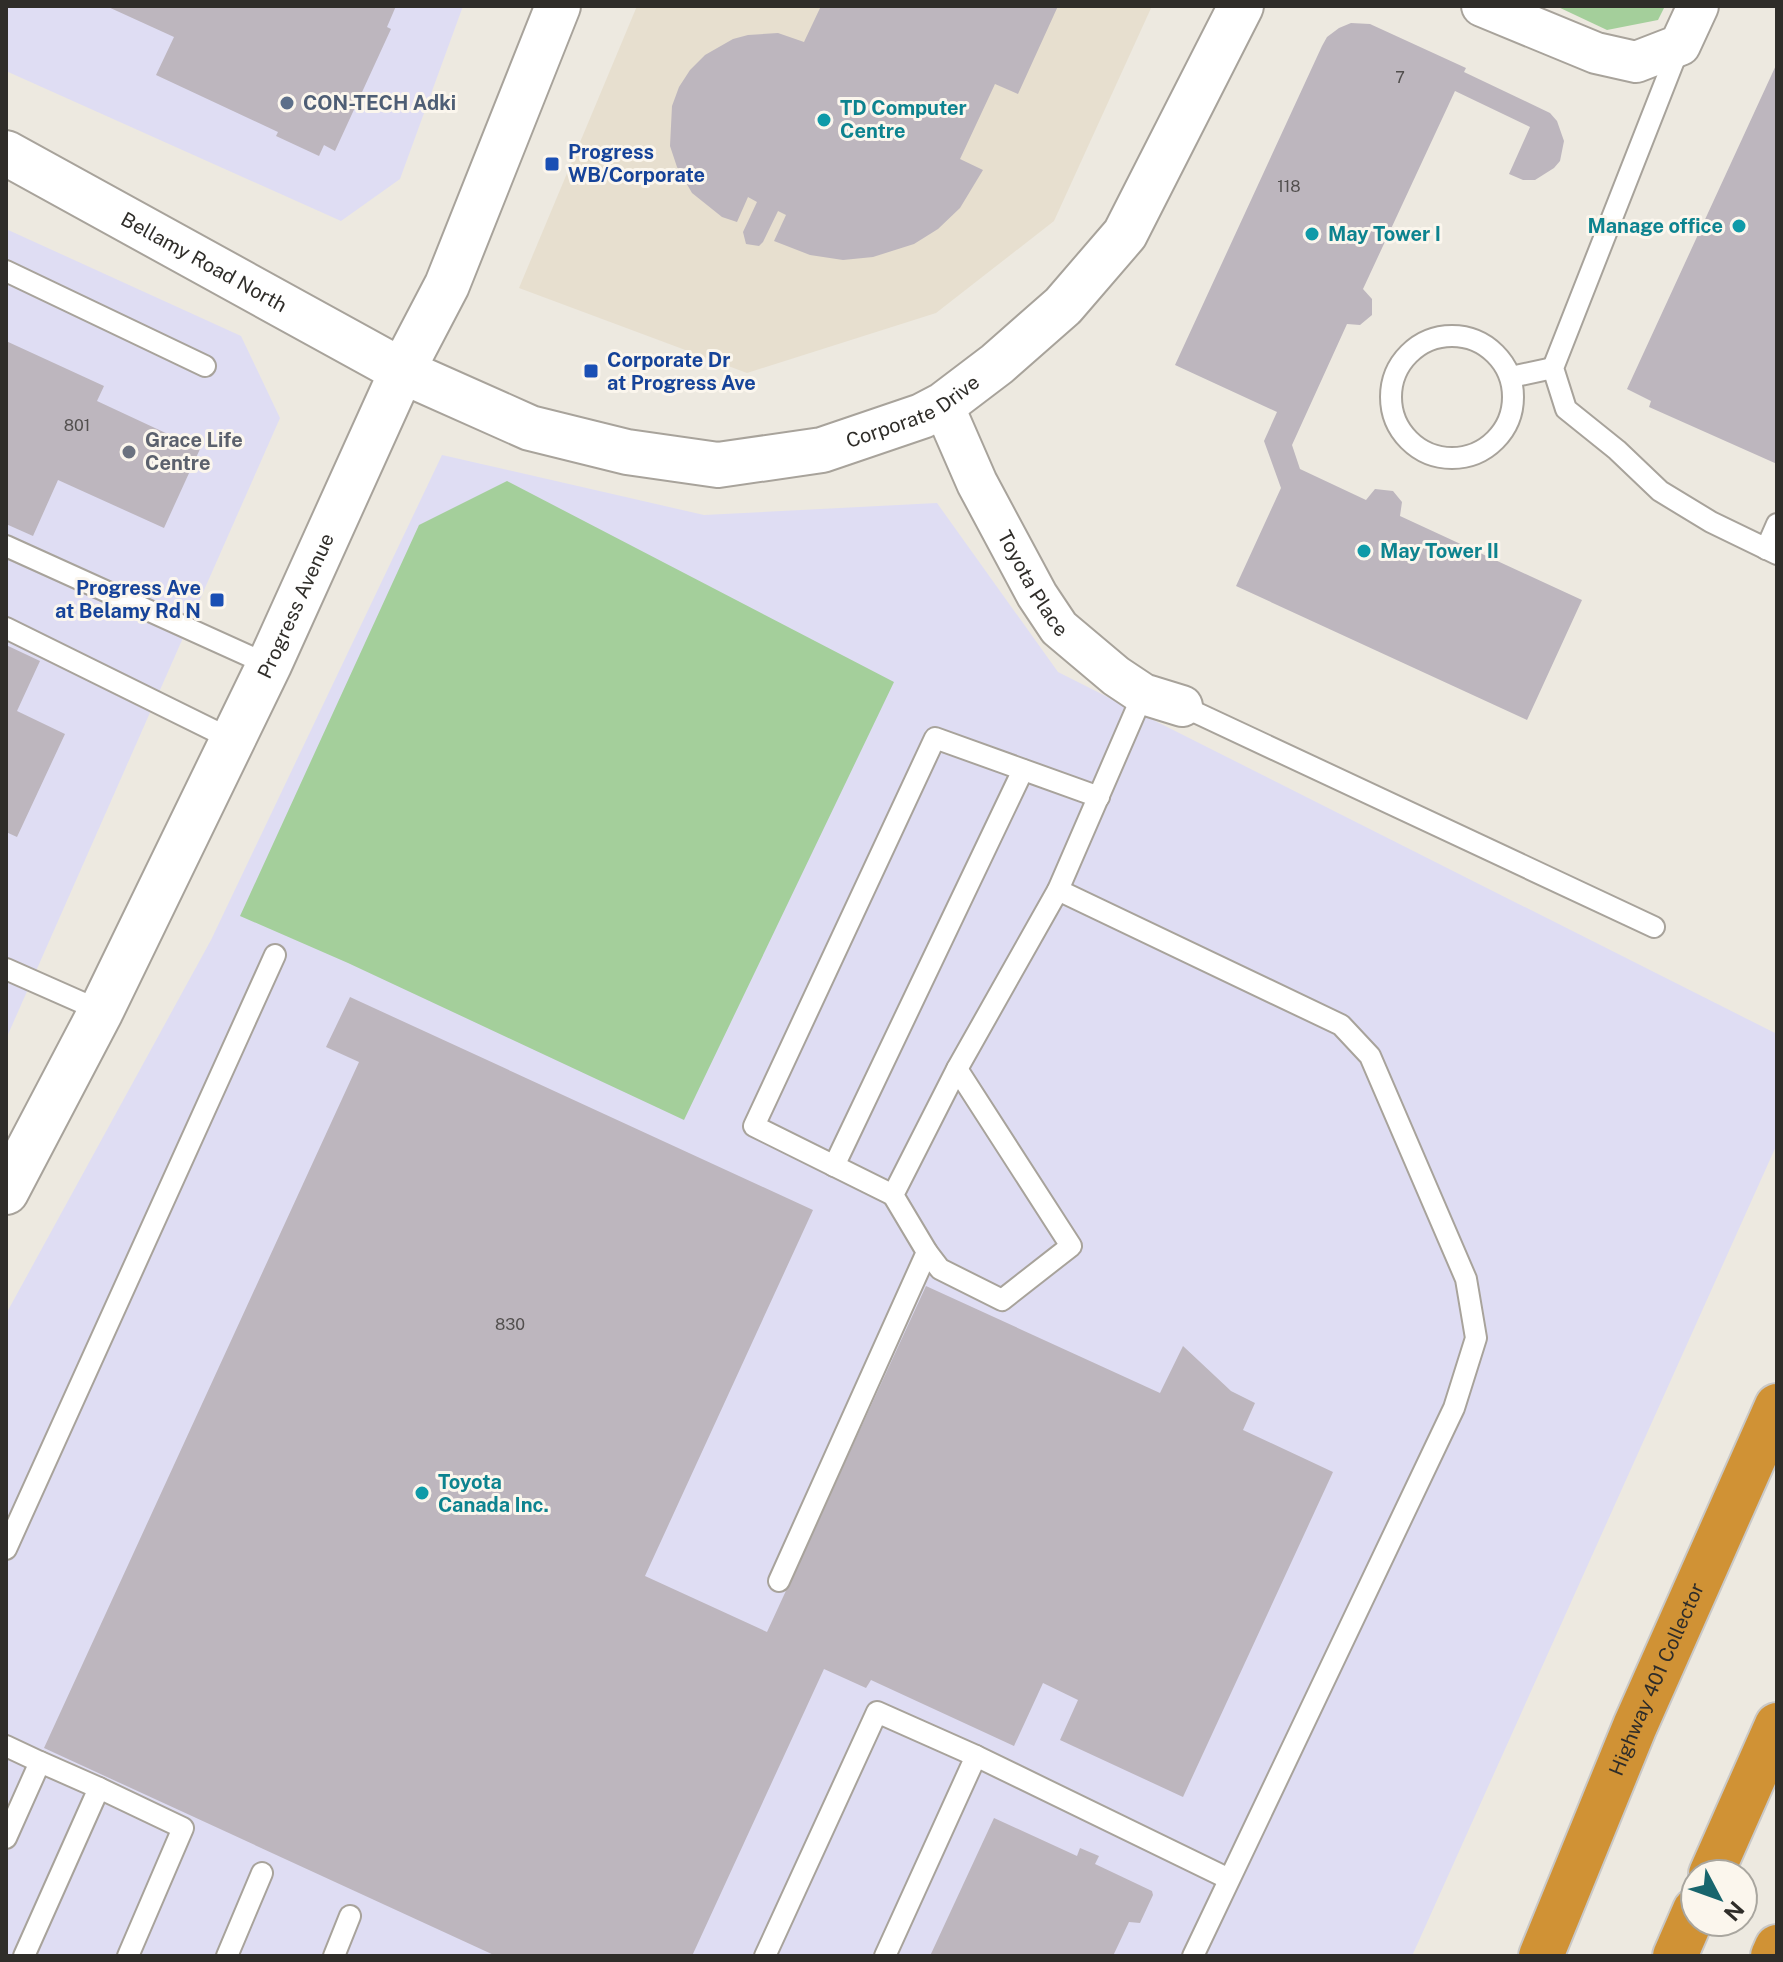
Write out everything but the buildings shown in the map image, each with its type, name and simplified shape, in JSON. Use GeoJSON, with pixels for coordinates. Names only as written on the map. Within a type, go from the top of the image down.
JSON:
{"type":"FeatureCollection","features":[{"type":"Feature","properties":{"kind":"highway","name":"Highway 401 Collector"},"geometry":{"type":"LineString","coordinates":[[1541,1956],[1635,1726],[1777,1406]]}},
{"type":"Feature","properties":{"kind":"highway"},"geometry":{"type":"LineString","coordinates":[[1718,1858],[1777,1725]]}},
{"type":"Feature","properties":{"kind":"highway"},"geometry":{"type":"LineString","coordinates":[[1773,1956],[1777,1947]]}},
{"type":"Feature","properties":{"kind":"street","name":"Progress Avenue"},"geometry":{"type":"LineString","coordinates":[[6,1192],[101,1011],[233,740],[402,371],[447,285],[558,6]]}},
{"type":"Feature","properties":{"kind":"street","name":"Corporate Drive"},"geometry":{"type":"LineString","coordinates":[[402,371],[530,428],[627,452],[718,465],[822,450],[922,416],[943,405],[997,364],[1063,306],[1125,234],[1241,6]]}},
{"type":"Feature","properties":{"kind":"street"},"geometry":{"type":"LineString","coordinates":[[1482,6],[1596,53],[1636,62],[1680,45],[1698,6]]}},
{"type":"Feature","properties":{"kind":"street","name":"Bellamy Road North"},"geometry":{"type":"LineString","coordinates":[[9,162],[402,371]]}},
{"type":"Feature","properties":{"kind":"street","name":"Toyota Place"},"geometry":{"type":"LineString","coordinates":[[943,405],[977,483],[1037,595],[1059,628],[1116,676],[1143,694],[1182,706]]}},
{"type":"Feature","properties":{"kind":"lane"},"geometry":{"type":"LineString","coordinates":[[1680,45],[1553,368],[1566,409],[1617,450],[1660,491],[1711,522],[1772,551],[1777,524]]}},
{"type":"Feature","properties":{"kind":"lane"},"geometry":{"type":"LineString","coordinates":[[6,271],[205,366]]}},
{"type":"Feature","properties":{"kind":"lane"},"geometry":{"type":"LineString","coordinates":[[1445,336],[1466,337],[1485,344],[1500,358],[1511,377],[1514,396],[1511,416],[1502,434],[1487,448],[1469,457],[1449,459],[1429,455],[1412,445],[1399,429],[1391,410],[1391,390],[1396,370],[1408,353],[1425,341],[1445,336]]}},
{"type":"Feature","properties":{"kind":"lane"},"geometry":{"type":"LineString","coordinates":[[1511,377],[1553,368]]}},
{"type":"Feature","properties":{"kind":"lane"},"geometry":{"type":"LineString","coordinates":[[6,546],[269,665]]}},
{"type":"Feature","properties":{"kind":"lane"},"geometry":{"type":"LineString","coordinates":[[6,628],[233,740]]}},
{"type":"Feature","properties":{"kind":"lane"},"geometry":{"type":"LineString","coordinates":[[893,1195],[957,1069],[1058,890],[1143,694]]}},
{"type":"Feature","properties":{"kind":"lane"},"geometry":{"type":"LineString","coordinates":[[1182,706],[1654,927]]}},
{"type":"Feature","properties":{"kind":"lane"},"geometry":{"type":"LineString","coordinates":[[957,1069],[1071,1246],[1002,1300],[940,1269],[893,1195],[754,1126],[935,738],[1099,797]]}},
{"type":"Feature","properties":{"kind":"lane"},"geometry":{"type":"LineString","coordinates":[[834,1166],[1023,770]]}},
{"type":"Feature","properties":{"kind":"lane"},"geometry":{"type":"LineString","coordinates":[[1058,890],[1341,1025],[1370,1056],[1466,1279],[1476,1338],[1454,1408],[1193,1956]]}},
{"type":"Feature","properties":{"kind":"lane"},"geometry":{"type":"LineString","coordinates":[[6,1549],[275,955]]}},
{"type":"Feature","properties":{"kind":"lane"},"geometry":{"type":"LineString","coordinates":[[6,969],[101,1011]]}},
{"type":"Feature","properties":{"kind":"lane"},"geometry":{"type":"LineString","coordinates":[[779,1581],[927,1252]]}},
{"type":"Feature","properties":{"kind":"lane"},"geometry":{"type":"LineString","coordinates":[[765,1956],[877,1712],[976,1756],[1229,1879]]}},
{"type":"Feature","properties":{"kind":"lane"},"geometry":{"type":"LineString","coordinates":[[6,1746],[183,1828],[128,1956]]}},
{"type":"Feature","properties":{"kind":"lane"},"geometry":{"type":"LineString","coordinates":[[885,1956],[976,1756]]}},
{"type":"Feature","properties":{"kind":"lane"},"geometry":{"type":"LineString","coordinates":[[6,1838],[40,1762]]}},
{"type":"Feature","properties":{"kind":"lane"},"geometry":{"type":"LineString","coordinates":[[24,1956],[99,1788]]}},
{"type":"Feature","properties":{"kind":"lane"},"geometry":{"type":"LineString","coordinates":[[227,1956],[262,1873]]}},
{"type":"Feature","properties":{"kind":"lane"},"geometry":{"type":"LineString","coordinates":[[334,1956],[350,1916]]}},
{"type":"Feature","properties":{"kind":"shaded area"},"geometry":{"type":"Polygon","coordinates":[[[6,6],[463,6],[400,179],[341,221],[6,71],[6,6]]]}},
{"type":"Feature","properties":{"kind":"shaded area"},"geometry":{"type":"Polygon","coordinates":[[[637,6],[1152,6],[1054,221],[936,313],[747,373],[519,288],[637,6]]]}},
{"type":"Feature","properties":{"kind":"shaded area"},"geometry":{"type":"Polygon","coordinates":[[[6,229],[241,336],[280,418],[6,1039],[6,229]]]}},
{"type":"Feature","properties":{"kind":"shaded area"},"geometry":{"type":"Polygon","coordinates":[[[442,455],[704,515],[937,503],[1058,672],[1777,1034],[1777,1144],[1412,1956],[6,1956],[6,1314],[211,940],[442,455]]]}},
{"type":"Feature","properties":{"kind":"green space"},"geometry":{"type":"Polygon","coordinates":[[[1556,6],[1665,6],[1658,20],[1607,30],[1556,6]]]}},
{"type":"Feature","properties":{"kind":"green space"},"geometry":{"type":"Polygon","coordinates":[[[507,481],[894,682],[684,1120],[240,916],[419,525],[507,481]]]}},
{"type":"Feature","properties":{"kind":"place","name":"CON-TECH Adki"},"geometry":{"type":"Point","coordinates":[287,103]}},
{"type":"Feature","properties":{"kind":"place","name":"TD Computer Centre"},"geometry":{"type":"Point","coordinates":[824,120]}},
{"type":"Feature","properties":{"kind":"place","name":"Progress WB/Corporate"},"geometry":{"type":"Point","coordinates":[552,164]}},
{"type":"Feature","properties":{"kind":"place","name":"Manage office"},"geometry":{"type":"Point","coordinates":[1739,226]}},
{"type":"Feature","properties":{"kind":"place","name":"May Tower I"},"geometry":{"type":"Point","coordinates":[1312,234]}},
{"type":"Feature","properties":{"kind":"place","name":"Corporate Dr at Progress Ave"},"geometry":{"type":"Point","coordinates":[591,371]}},
{"type":"Feature","properties":{"kind":"place","name":"Grace Life Centre"},"geometry":{"type":"Point","coordinates":[129,452]}},
{"type":"Feature","properties":{"kind":"place","name":"May Tower II"},"geometry":{"type":"Point","coordinates":[1364,551]}},
{"type":"Feature","properties":{"kind":"place","name":"Progress Ave at Belamy Rd N"},"geometry":{"type":"Point","coordinates":[217,600]}},
{"type":"Feature","properties":{"kind":"place","name":"Toyota Canada Inc."},"geometry":{"type":"Point","coordinates":[422,1493]}}]}
